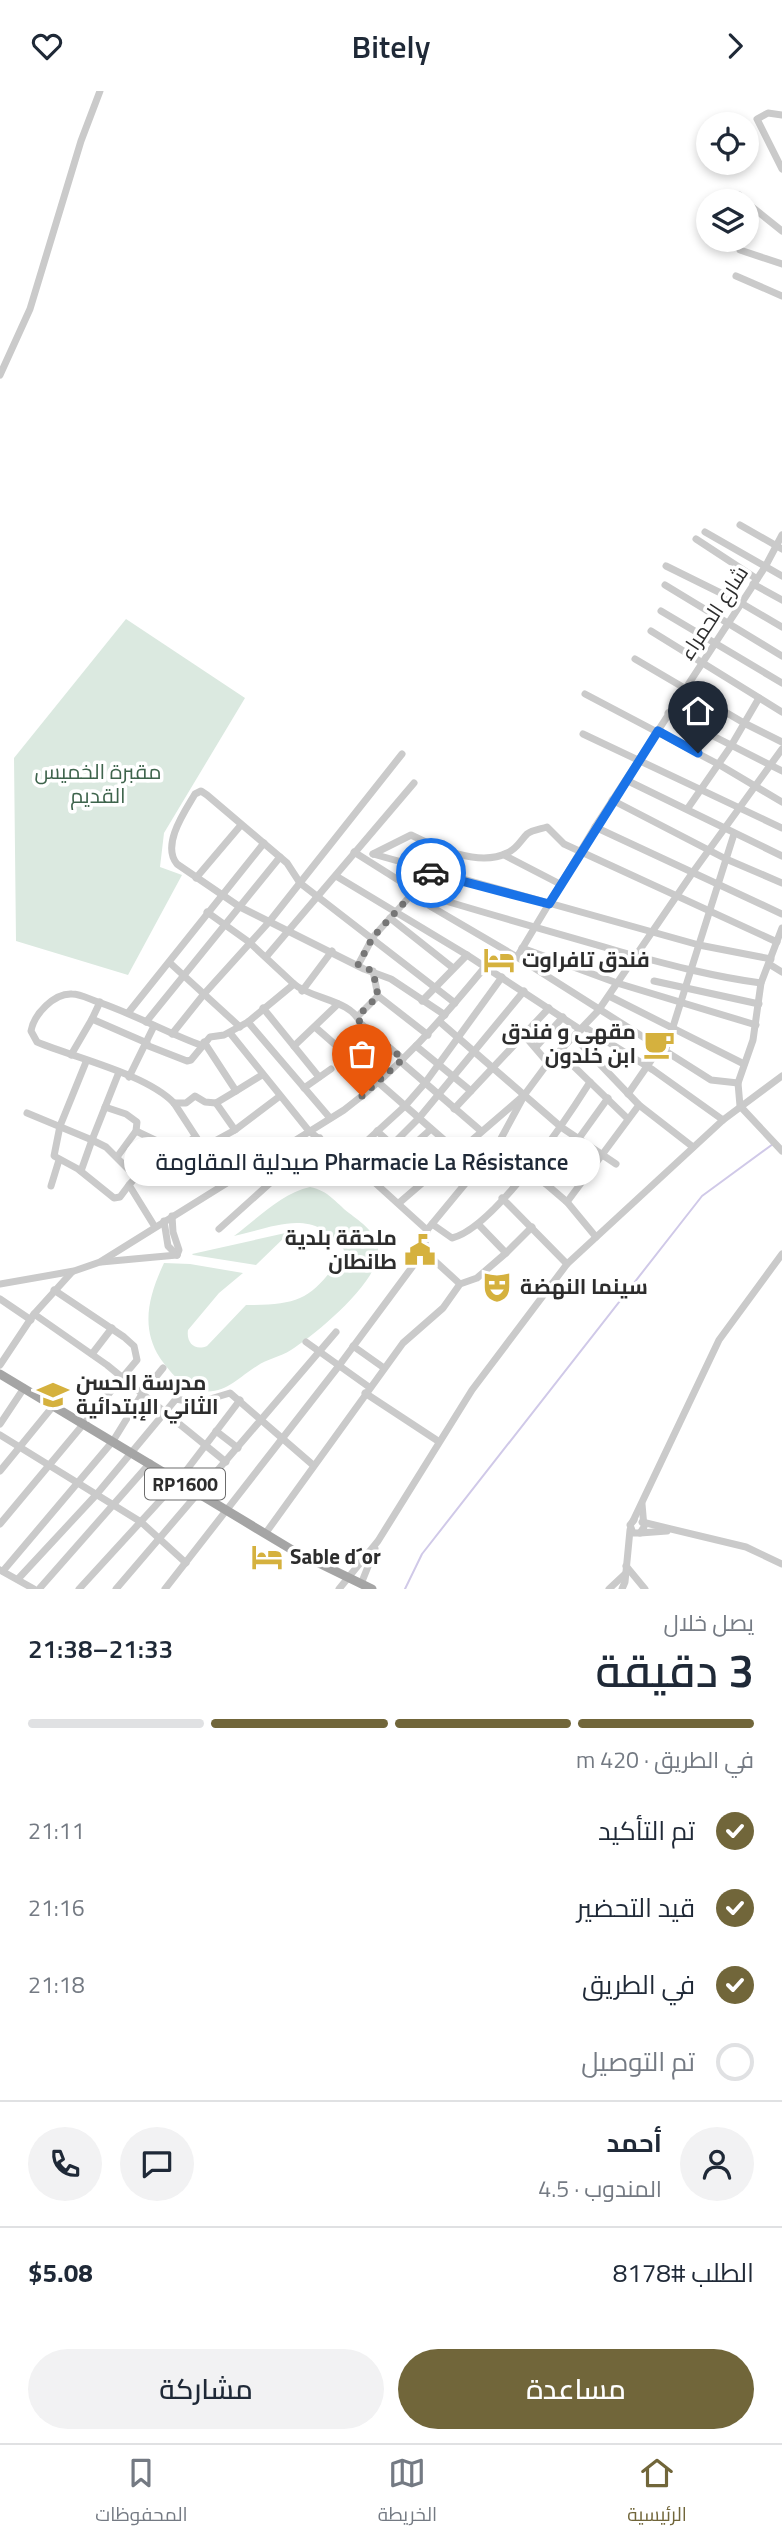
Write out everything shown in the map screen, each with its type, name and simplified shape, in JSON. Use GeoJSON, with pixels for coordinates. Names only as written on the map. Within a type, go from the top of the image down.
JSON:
{"type":"FeatureCollection","features":[{"type":"Feature","properties":{"kind":"main road","name":"RP1600"},"geometry":{"type":"LineString","coordinates":[[0,1374],[265,1534],[372,1589]]}},
{"type":"Feature","properties":{"kind":"street"},"geometry":{"type":"LineString","coordinates":[[0,375],[34,298],[81,141],[100,91]]}},
{"type":"Feature","properties":{"kind":"street"},"geometry":{"type":"LineString","coordinates":[[782,115],[768,113],[757,119],[782,169]]}},
{"type":"Feature","properties":{"kind":"street"},"geometry":{"type":"LineString","coordinates":[[759,212],[782,231]]}},
{"type":"Feature","properties":{"kind":"street"},"geometry":{"type":"LineString","coordinates":[[746,252],[782,264]]}},
{"type":"Feature","properties":{"kind":"street"},"geometry":{"type":"LineString","coordinates":[[736,277],[782,296]]}},
{"type":"Feature","properties":{"kind":"street"},"geometry":{"type":"LineString","coordinates":[[740,525],[779,547]]}},
{"type":"Feature","properties":{"kind":"street"},"geometry":{"type":"LineString","coordinates":[[705,532],[782,576]]}},
{"type":"Feature","properties":{"kind":"street","name":"شارع الحمراء"},"geometry":{"type":"LineString","coordinates":[[517,957],[612,800],[779,547],[782,535]]}},
{"type":"Feature","properties":{"kind":"street"},"geometry":{"type":"LineString","coordinates":[[696,539],[782,600]]}},
{"type":"Feature","properties":{"kind":"street"},"geometry":{"type":"LineString","coordinates":[[666,566],[741,603],[782,627]]}},
{"type":"Feature","properties":{"kind":"street"},"geometry":{"type":"LineString","coordinates":[[665,585],[782,656]]}},
{"type":"Feature","properties":{"kind":"street"},"geometry":{"type":"LineString","coordinates":[[661,611],[782,683]]}},
{"type":"Feature","properties":{"kind":"street"},"geometry":{"type":"LineString","coordinates":[[651,631],[782,712]]}},
{"type":"Feature","properties":{"kind":"street"},"geometry":{"type":"LineString","coordinates":[[635,659],[744,723],[782,742]]}},
{"type":"Feature","properties":{"kind":"street"},"geometry":{"type":"LineString","coordinates":[[586,694],[718,764],[782,802]]}},
{"type":"Feature","properties":{"kind":"street"},"geometry":{"type":"LineString","coordinates":[[688,809],[731,746],[759,698]]}},
{"type":"Feature","properties":{"kind":"street"},"geometry":{"type":"LineString","coordinates":[[668,713],[782,771]]}},
{"type":"Feature","properties":{"kind":"street"},"geometry":{"type":"LineString","coordinates":[[583,734],[782,828]]}},
{"type":"Feature","properties":{"kind":"street"},"geometry":{"type":"LineString","coordinates":[[165,1589],[283,1439],[424,1251],[430,1227],[498,1144],[525,1094],[548,1063],[575,1038],[598,1011],[693,872],[782,750]]}},
{"type":"Feature","properties":{"kind":"street"},"geometry":{"type":"LineString","coordinates":[[172,1034],[204,993],[269,922],[402,754]]}},
{"type":"Feature","properties":{"kind":"street"},"geometry":{"type":"LineString","coordinates":[[626,780],[782,856]]}},
{"type":"Feature","properties":{"kind":"street"},"geometry":{"type":"LineString","coordinates":[[266,957],[357,854],[414,783]]}},
{"type":"Feature","properties":{"kind":"street"},"geometry":{"type":"LineString","coordinates":[[455,1003],[300,883],[293,869],[204,792],[195,793],[179,824],[171,853],[177,864],[240,907],[391,979],[442,1018],[457,1037],[561,1127],[616,1164]]}},
{"type":"Feature","properties":{"kind":"street"},"geometry":{"type":"LineString","coordinates":[[612,800],[726,859],[782,883]]}},
{"type":"Feature","properties":{"kind":"street"},"geometry":{"type":"LineString","coordinates":[[196,878],[241,825]]}},
{"type":"Feature","properties":{"kind":"street"},"geometry":{"type":"LineString","coordinates":[[373,854],[411,835],[467,856],[485,859],[504,855],[517,847],[528,833],[547,827],[564,844],[779,945]]}},
{"type":"Feature","properties":{"kind":"street"},"geometry":{"type":"LineString","coordinates":[[595,827],[782,914]]}},
{"type":"Feature","properties":{"kind":"street"},"geometry":{"type":"LineString","coordinates":[[628,1094],[662,1050],[673,1028],[734,834]]}},
{"type":"Feature","properties":{"kind":"street"},"geometry":{"type":"LineString","coordinates":[[128,1013],[264,843]]}},
{"type":"Feature","properties":{"kind":"street"},"geometry":{"type":"LineString","coordinates":[[357,854],[373,854],[699,945],[770,962],[782,972]]}},
{"type":"Feature","properties":{"kind":"street"},"geometry":{"type":"LineString","coordinates":[[357,854],[416,891],[534,929],[726,979],[761,983]]}},
{"type":"Feature","properties":{"kind":"street"},"geometry":{"type":"LineString","coordinates":[[504,855],[560,884]]}},
{"type":"Feature","properties":{"kind":"street"},"geometry":{"type":"LineString","coordinates":[[129,1077],[146,1044],[150,1024],[184,976],[280,857]]}},
{"type":"Feature","properties":{"kind":"street"},"geometry":{"type":"LineString","coordinates":[[358,965],[373,937],[432,872]]}},
{"type":"Feature","properties":{"kind":"street"},"geometry":{"type":"LineString","coordinates":[[336,876],[563,1017],[648,1066],[723,1120]]}},
{"type":"Feature","properties":{"kind":"street"},"geometry":{"type":"LineString","coordinates":[[416,891],[430,906],[517,957],[710,1080],[738,1083]]}},
{"type":"Feature","properties":{"kind":"street"},"geometry":{"type":"LineString","coordinates":[[207,912],[249,942],[302,991],[338,1004],[358,1016],[360,1023],[438,1096],[481,1131]]}},
{"type":"Feature","properties":{"kind":"street"},"geometry":{"type":"LineString","coordinates":[[390,918],[453,968]]}},
{"type":"Feature","properties":{"kind":"street"},"geometry":{"type":"LineString","coordinates":[[782,928],[779,945],[761,983],[756,1025],[738,1083],[740,1106],[782,1151]]}},
{"type":"Feature","properties":{"kind":"street"},"geometry":{"type":"LineString","coordinates":[[522,947],[617,983],[756,1025]]}},
{"type":"Feature","properties":{"kind":"street"},"geometry":{"type":"LineString","coordinates":[[302,991],[332,951]]}},
{"type":"Feature","properties":{"kind":"street"},"geometry":{"type":"LineString","coordinates":[[422,1001],[467,955]]}},
{"type":"Feature","properties":{"kind":"street"},"geometry":{"type":"LineString","coordinates":[[170,963],[244,1024],[330,1118]]}},
{"type":"Feature","properties":{"kind":"street"},"geometry":{"type":"LineString","coordinates":[[0,1285],[74,1271],[100,1262],[330,1118],[379,1083],[402,1061],[428,1035],[485,967]]}},
{"type":"Feature","properties":{"kind":"street"},"geometry":{"type":"LineString","coordinates":[[373,971],[378,996],[428,1035]]}},
{"type":"Feature","properties":{"kind":"street"},"geometry":{"type":"LineString","coordinates":[[346,1160],[405,1106],[425,1083],[502,977]]}},
{"type":"Feature","properties":{"kind":"street"},"geometry":{"type":"LineString","coordinates":[[654,981],[759,1004]]}},
{"type":"Feature","properties":{"kind":"street"},"geometry":{"type":"LineString","coordinates":[[92,1019],[187,1061],[215,1035],[230,1033],[244,1024],[294,984]]}},
{"type":"Feature","properties":{"kind":"street"},"geometry":{"type":"LineString","coordinates":[[363,1174],[419,1118],[524,991]]}},
{"type":"Feature","properties":{"kind":"street"},"geometry":{"type":"LineString","coordinates":[[226,1183],[194,1138],[174,1103],[164,1094],[119,1072],[86,1062],[35,1040],[31,1031],[33,1022],[62,994],[76,994],[100,1002],[172,1034],[203,1044],[236,1091]]}},
{"type":"Feature","properties":{"kind":"street"},"geometry":{"type":"LineString","coordinates":[[358,1016],[378,996]]}},
{"type":"Feature","properties":{"kind":"street"},"geometry":{"type":"LineString","coordinates":[[608,996],[744,1064]]}},
{"type":"Feature","properties":{"kind":"street"},"geometry":{"type":"LineString","coordinates":[[71,1055],[100,1002]]}},
{"type":"Feature","properties":{"kind":"street"},"geometry":{"type":"LineString","coordinates":[[295,1046],[338,1004]]}},
{"type":"Feature","properties":{"kind":"street"},"geometry":{"type":"LineString","coordinates":[[263,1008],[319,1077]]}},
{"type":"Feature","properties":{"kind":"street"},"geometry":{"type":"LineString","coordinates":[[454,1109],[550,1008]]}},
{"type":"Feature","properties":{"kind":"street"},"geometry":{"type":"LineString","coordinates":[[536,1047],[563,1017]]}},
{"type":"Feature","properties":{"kind":"street"},"geometry":{"type":"LineString","coordinates":[[315,1027],[459,1153]]}},
{"type":"Feature","properties":{"kind":"street"},"geometry":{"type":"LineString","coordinates":[[230,1033],[309,1131],[430,1227],[452,1238],[478,1224],[526,1172],[561,1127],[590,1082]]}},
{"type":"Feature","properties":{"kind":"street"},"geometry":{"type":"LineString","coordinates":[[524,1035],[548,1063]]}},
{"type":"Feature","properties":{"kind":"street"},"geometry":{"type":"LineString","coordinates":[[575,1038],[639,1105],[693,1147]]}},
{"type":"Feature","properties":{"kind":"street"},"geometry":{"type":"LineString","coordinates":[[416,1046],[471,1091]]}},
{"type":"Feature","properties":{"kind":"street"},"geometry":{"type":"LineString","coordinates":[[559,1052],[627,1118]]}},
{"type":"Feature","properties":{"kind":"street"},"geometry":{"type":"LineString","coordinates":[[86,1062],[60,1126],[53,1152],[59,1160],[81,1171],[114,1198],[120,1197],[136,1177],[194,1138]]}},
{"type":"Feature","properties":{"kind":"street"},"geometry":{"type":"LineString","coordinates":[[304,1089],[331,1069]]}},
{"type":"Feature","properties":{"kind":"street"},"geometry":{"type":"LineString","coordinates":[[81,1171],[119,1072]]}},
{"type":"Feature","properties":{"kind":"street"},"geometry":{"type":"LineString","coordinates":[[174,1103],[186,1103],[195,1096],[205,1102],[215,1103],[262,1075]]}},
{"type":"Feature","properties":{"kind":"street"},"geometry":{"type":"LineString","coordinates":[[339,1589],[378,1541],[438,1441],[530,1310],[568,1264],[723,1120],[782,1076]]}},
{"type":"Feature","properties":{"kind":"street"},"geometry":{"type":"LineString","coordinates":[[399,1203],[525,1094]]}},
{"type":"Feature","properties":{"kind":"street"},"geometry":{"type":"LineString","coordinates":[[202,1148],[235,1130],[280,1096]]}},
{"type":"Feature","properties":{"kind":"street"},"geometry":{"type":"LineString","coordinates":[[546,1184],[608,1098]]}},
{"type":"Feature","properties":{"kind":"street"},"geometry":{"type":"LineString","coordinates":[[215,1103],[235,1130]]}},
{"type":"Feature","properties":{"kind":"street"},"geometry":{"type":"LineString","coordinates":[[567,1202],[600,1154],[639,1105]]}},
{"type":"Feature","properties":{"kind":"street"},"geometry":{"type":"LineString","coordinates":[[105,1107],[136,1119],[138,1125],[117,1157]]}},
{"type":"Feature","properties":{"kind":"street"},"geometry":{"type":"LineString","coordinates":[[27,1113],[106,1147],[136,1177]]}},
{"type":"Feature","properties":{"kind":"street"},"geometry":{"type":"LineString","coordinates":[[373,1181],[431,1129]]}},
{"type":"Feature","properties":{"kind":"street"},"geometry":{"type":"LineString","coordinates":[[136,1131],[176,1150]]}},
{"type":"Feature","properties":{"kind":"street"},"geometry":{"type":"LineString","coordinates":[[377,1131],[429,1178]]}},
{"type":"Feature","properties":{"kind":"street"},"geometry":{"type":"LineString","coordinates":[[219,1229],[320,1138]]}},
{"type":"Feature","properties":{"kind":"street"},"geometry":{"type":"LineString","coordinates":[[498,1144],[526,1172],[546,1184],[567,1202],[596,1237]]}},
{"type":"Feature","properties":{"kind":"street"},"geometry":{"type":"LineString","coordinates":[[51,1186],[59,1160]]}},
{"type":"Feature","properties":{"kind":"street"},"geometry":{"type":"LineString","coordinates":[[129,1185],[155,1227]]}},
{"type":"Feature","properties":{"kind":"street"},"geometry":{"type":"LineString","coordinates":[[502,1198],[568,1264]]}},
{"type":"Feature","properties":{"kind":"street"},"geometry":{"type":"LineString","coordinates":[[172,1216],[173,1232],[179,1250],[177,1255]]}},
{"type":"Feature","properties":{"kind":"street"},"geometry":{"type":"LineString","coordinates":[[164,1221],[168,1246],[177,1255]]}},
{"type":"Feature","properties":{"kind":"street"},"geometry":{"type":"LineString","coordinates":[[478,1224],[506,1253]]}},
{"type":"Feature","properties":{"kind":"street"},"geometry":{"type":"LineString","coordinates":[[265,1534],[403,1343],[443,1308],[460,1284],[477,1278],[532,1227]]}},
{"type":"Feature","properties":{"kind":"street"},"geometry":{"type":"LineString","coordinates":[[424,1251],[460,1284]]}},
{"type":"Feature","properties":{"kind":"street"},"geometry":{"type":"LineString","coordinates":[[622,1589],[627,1552],[639,1521],[642,1497],[719,1340],[782,1254]]}},
{"type":"Feature","properties":{"kind":"street"},"geometry":{"type":"LineString","coordinates":[[100,1262],[177,1255]]}},
{"type":"Feature","properties":{"kind":"street"},"geometry":{"type":"LineString","coordinates":[[0,1365],[32,1317],[74,1271]]}},
{"type":"Feature","properties":{"kind":"street"},"geometry":{"type":"LineString","coordinates":[[0,1524],[137,1360],[134,1346],[54,1290]]}},
{"type":"Feature","properties":{"kind":"street"},"geometry":{"type":"LineString","coordinates":[[0,1299],[92,1354],[226,1462]]}},
{"type":"Feature","properties":{"kind":"street"},"geometry":{"type":"LineString","coordinates":[[92,1354],[111,1328]]}},
{"type":"Feature","properties":{"kind":"street"},"geometry":{"type":"LineString","coordinates":[[116,1589],[337,1332]]}},
{"type":"Feature","properties":{"kind":"street"},"geometry":{"type":"LineString","coordinates":[[306,1342],[438,1441]]}},
{"type":"Feature","properties":{"kind":"street"},"geometry":{"type":"LineString","coordinates":[[353,1346],[384,1368]]}},
{"type":"Feature","properties":{"kind":"street"},"geometry":{"type":"LineString","coordinates":[[150,1463],[37,1589],[1,1570],[113,1441],[142,1394],[163,1368]]}},
{"type":"Feature","properties":{"kind":"street"},"geometry":{"type":"LineString","coordinates":[[0,1424],[24,1388]]}},
{"type":"Feature","properties":{"kind":"street"},"geometry":{"type":"LineString","coordinates":[[18,1580],[96,1495],[164,1412],[179,1398],[197,1403],[227,1392],[240,1400],[313,1465]]}},
{"type":"Feature","properties":{"kind":"street"},"geometry":{"type":"LineString","coordinates":[[79,1589],[179,1480],[240,1400]]}},
{"type":"Feature","properties":{"kind":"street"},"geometry":{"type":"LineString","coordinates":[[0,1471],[54,1405]]}},
{"type":"Feature","properties":{"kind":"street"},"geometry":{"type":"LineString","coordinates":[[216,1431],[238,1448]]}},
{"type":"Feature","properties":{"kind":"street"},"geometry":{"type":"LineString","coordinates":[[0,1435],[141,1522],[186,1563]]}},
{"type":"Feature","properties":{"kind":"street"},"geometry":{"type":"LineString","coordinates":[[639,1521],[753,1549],[782,1564]]}},
{"type":"Feature","properties":{"kind":"street"},"geometry":{"type":"LineString","coordinates":[[635,1532],[644,1530],[639,1521]]}},
{"type":"Feature","properties":{"kind":"street"},"geometry":{"type":"LineString","coordinates":[[635,1532],[671,1531]]}},
{"type":"Feature","properties":{"kind":"street"},"geometry":{"type":"LineString","coordinates":[[361,1584],[378,1541]]}},
{"type":"Feature","properties":{"kind":"street"},"geometry":{"type":"LineString","coordinates":[[609,1589],[626,1570]]}},
{"type":"Feature","properties":{"kind":"street"},"geometry":{"type":"LineString","coordinates":[[626,1570],[645,1589]]}},
{"type":"Feature","properties":{"kind":"green space","name":"مقبرة الخميس القديم"},"geometry":{"type":"Polygon","coordinates":[[[126,619],[245,698],[164,833],[160,867],[182,875],[128,975],[16,941],[14,758],[126,619]]]}},
{"type":"Feature","properties":{"kind":"green space"},"geometry":{"type":"Polygon","coordinates":[[[310,1187],[327,1194],[371,1232],[378,1249],[377,1261],[370,1275],[345,1305],[291,1350],[261,1364],[225,1388],[210,1392],[189,1387],[178,1379],[160,1358],[150,1335],[151,1299],[164,1263],[190,1264],[243,1273],[219,1293],[188,1330],[190,1342],[195,1347],[207,1346],[246,1305],[280,1303],[303,1297],[322,1281],[343,1255],[344,1250],[332,1237],[320,1228],[294,1223],[234,1236],[270,1207],[310,1187]]]}},
{"type":"Feature","properties":{"kind":"green space"},"geometry":{"type":"Polygon","coordinates":[[[290,1232],[256,1265],[192,1254],[290,1232]]]}},
{"type":"Feature","properties":{"kind":"waterway"},"geometry":{"type":"LineString","coordinates":[[405,1589],[422,1554],[702,1196],[773,1144]]}},
{"type":"Feature","properties":{"kind":"way so far"},"geometry":{"type":"LineString","coordinates":[[362,1096],[403,1059],[360,1023],[358,1016],[378,996],[373,971],[358,965],[373,937],[431,873]]}},
{"type":"Feature","properties":{"kind":"place","name":"فندق تافراوت"},"geometry":{"type":"Point","coordinates":[499,960]}},
{"type":"Feature","properties":{"kind":"place","name":"مقهى و فندق ابن خلدون"},"geometry":{"type":"Point","coordinates":[659,1044]}},
{"type":"Feature","properties":{"kind":"place","name":"Pharmacie La Résistance صيدلية المقاومة"},"geometry":{"type":"Point","coordinates":[362,1096]}},
{"type":"Feature","properties":{"kind":"place","name":"ملحقة بلدية طانطان"},"geometry":{"type":"Point","coordinates":[420,1250]}},
{"type":"Feature","properties":{"kind":"place","name":"سينما النهضة"},"geometry":{"type":"Point","coordinates":[497,1287]}},
{"type":"Feature","properties":{"kind":"place","name":"مدرسة الحسن الثاني الإبتدائية"},"geometry":{"type":"Point","coordinates":[53,1395]}},
{"type":"Feature","properties":{"kind":"place","name":"Sable d´or"},"geometry":{"type":"Point","coordinates":[267,1557]}},
{"type":"Feature","properties":{"kind":"route"},"geometry":{"type":"LineString","coordinates":[[431,873],[549,904],[595,827],[658,731],[698,753]]}}]}
